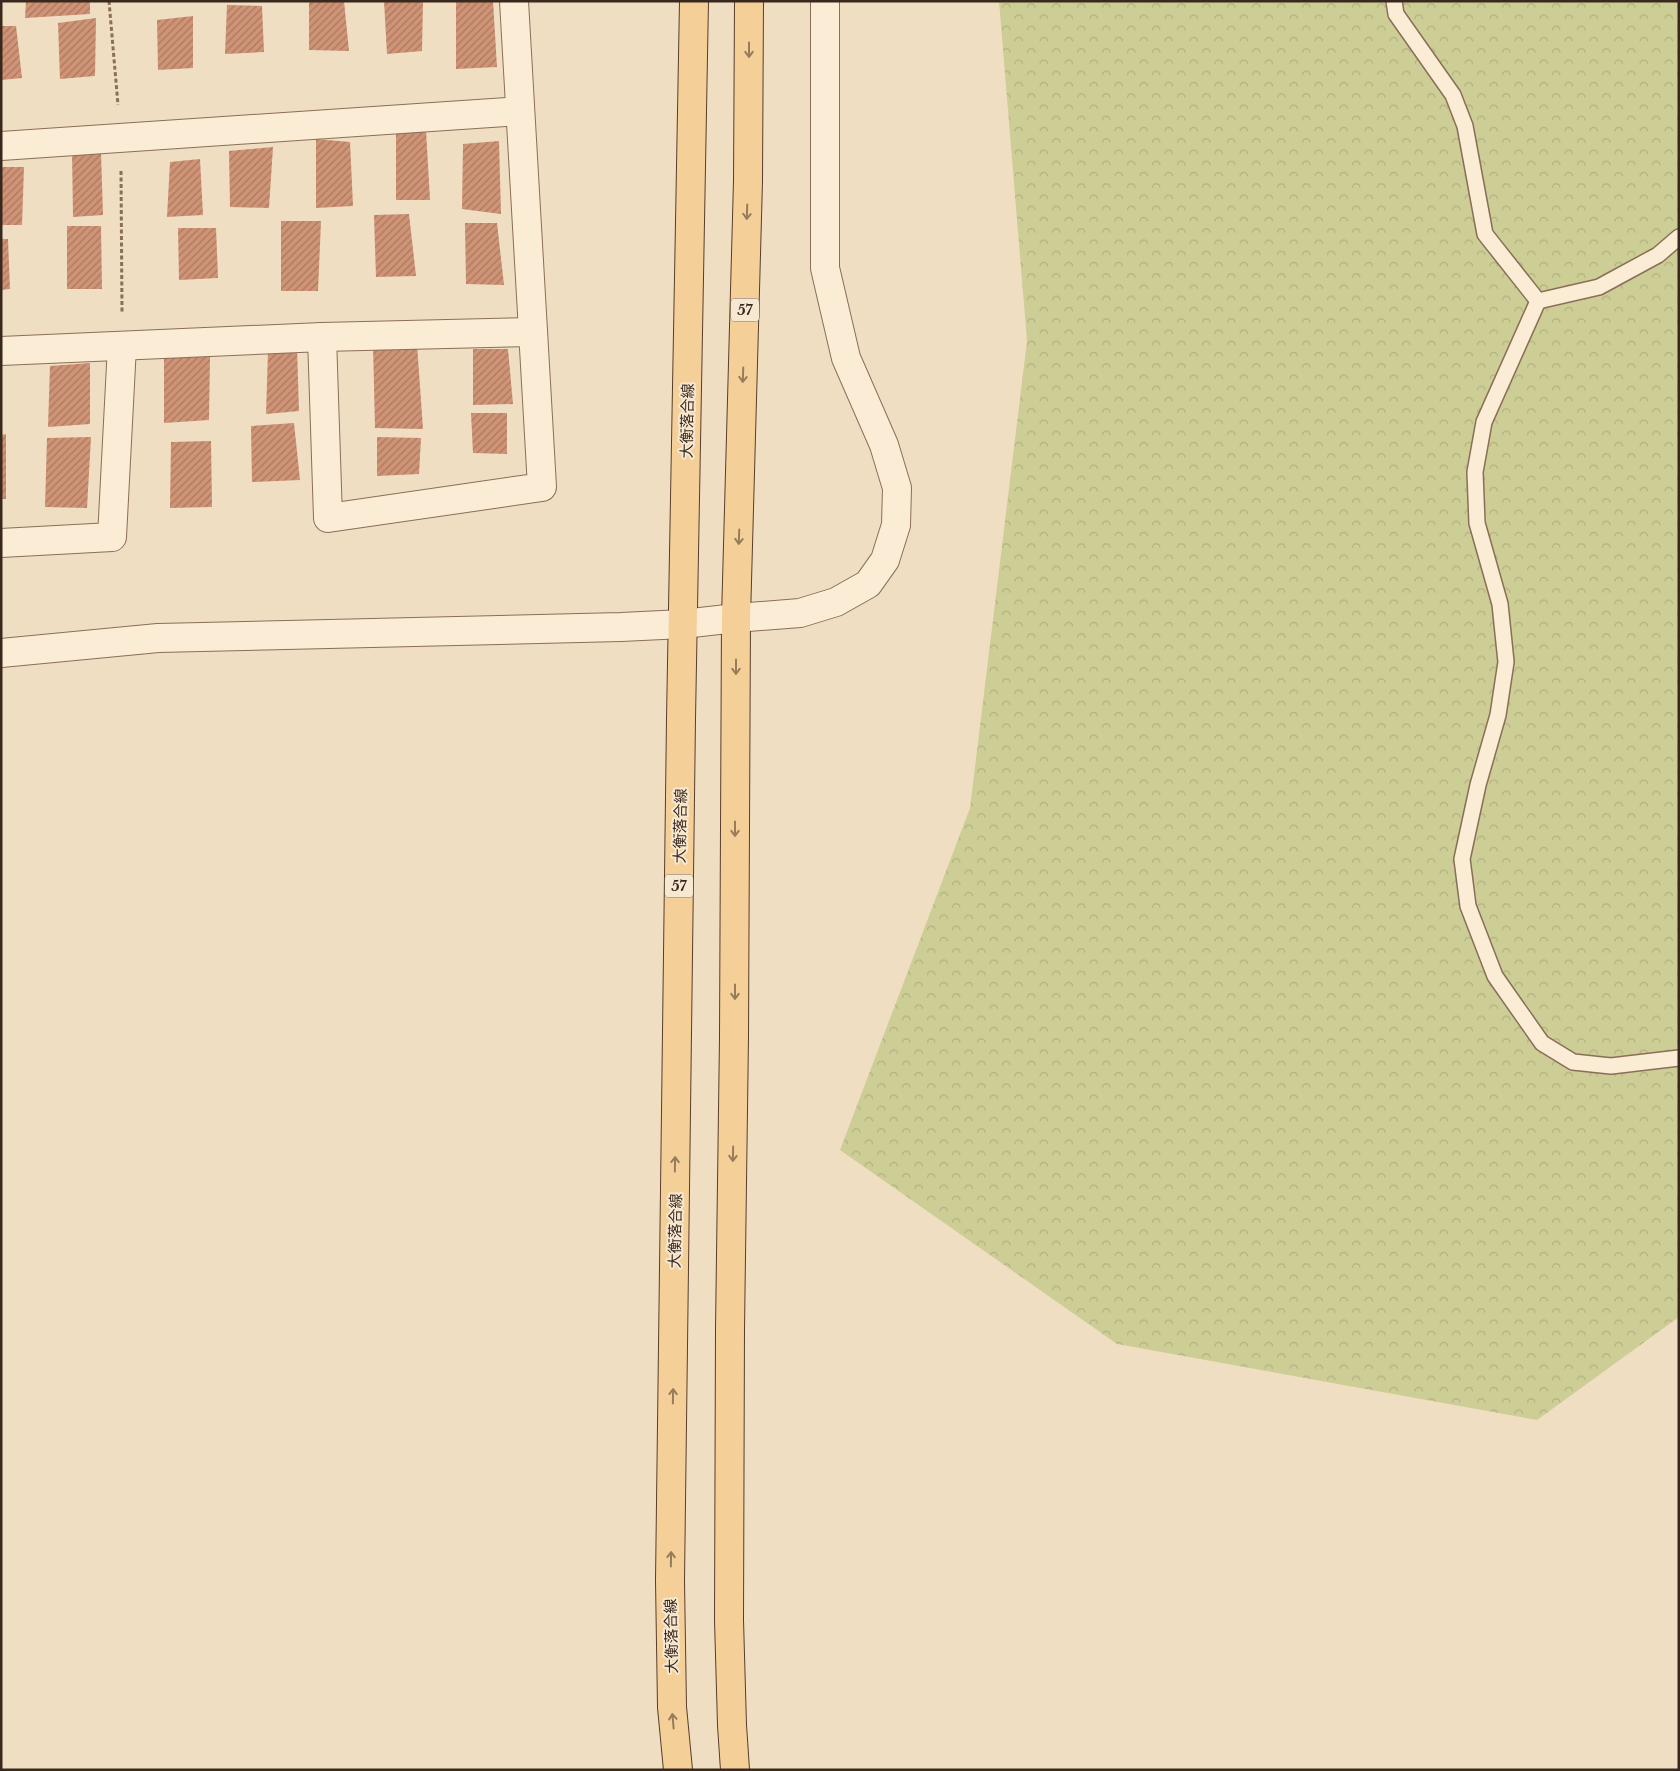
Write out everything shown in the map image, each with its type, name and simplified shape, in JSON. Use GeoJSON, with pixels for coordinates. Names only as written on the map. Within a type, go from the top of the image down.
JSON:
{"type":"FeatureCollection","features":[{"type":"Feature","properties":{"kind":"main road","name":"大衡落合線"},"geometry":{"type":"LineString","coordinates":[[678,1770],[672,1707],[670,1581],[682,624],[686,522],[694,1]]}},
{"type":"Feature","properties":{"kind":"main road","name":"57"},"geometry":{"type":"LineString","coordinates":[[735,1770],[729,1601],[730,1329],[734,1037],[736,618],[748,180],[749,1]]}},
{"type":"Feature","properties":{"kind":"street"},"geometry":{"type":"LineString","coordinates":[[322,337],[328,518],[542,487],[514,1]]}},
{"type":"Feature","properties":{"kind":"street"},"geometry":{"type":"LineString","coordinates":[[1,653],[158,638],[682,624],[800,613],[836,602],[868,584],[885,560],[896,525],[897,488],[884,445],[846,358],[825,268],[825,1]]}},
{"type":"Feature","properties":{"kind":"street"},"geometry":{"type":"LineString","coordinates":[[1,146],[520,111]]}},
{"type":"Feature","properties":{"kind":"street"},"geometry":{"type":"LineString","coordinates":[[1,351],[322,337],[533,332]]}},
{"type":"Feature","properties":{"kind":"street"},"geometry":{"type":"LineString","coordinates":[[1,543],[112,537],[122,346]]}},
{"type":"Feature","properties":{"kind":"lane"},"geometry":{"type":"LineString","coordinates":[[1394,1],[1396,14],[1453,96],[1465,126],[1485,234],[1538,301]]}},
{"type":"Feature","properties":{"kind":"lane"},"geometry":{"type":"LineString","coordinates":[[1538,301],[1599,287],[1658,255],[1679,237]]}},
{"type":"Feature","properties":{"kind":"lane"},"geometry":{"type":"LineString","coordinates":[[1538,301],[1484,422],[1475,472],[1477,523],[1500,604],[1506,662],[1498,715],[1478,785],[1462,859],[1468,906],[1495,976],[1542,1043],[1573,1062],[1611,1066],[1679,1058]]}},
{"type":"Feature","properties":{"kind":"green space"},"geometry":{"type":"Polygon","coordinates":[[[999,1],[1679,1],[1679,1317],[1537,1420],[1117,1344],[840,1150],[970,808],[1027,341],[999,1]]]}},
{"type":"Feature","properties":{"kind":"building"},"geometry":{"type":"Polygon","coordinates":[[[26,1],[90,1],[90,14],[25,18],[26,1]]]}},
{"type":"Feature","properties":{"kind":"building"},"geometry":{"type":"Polygon","coordinates":[[[309,1],[344,1],[349,51],[309,50],[309,1]]]}},
{"type":"Feature","properties":{"kind":"building"},"geometry":{"type":"Polygon","coordinates":[[[384,1],[423,1],[422,51],[387,54],[384,1]]]}},
{"type":"Feature","properties":{"kind":"building"},"geometry":{"type":"Polygon","coordinates":[[[456,1],[493,1],[497,67],[456,69],[456,1]]]}},
{"type":"Feature","properties":{"kind":"building"},"geometry":{"type":"Polygon","coordinates":[[[227,5],[262,6],[264,52],[225,54],[227,5]]]}},
{"type":"Feature","properties":{"kind":"building"},"geometry":{"type":"Polygon","coordinates":[[[193,16],[193,68],[158,70],[157,20],[193,16]]]}},
{"type":"Feature","properties":{"kind":"building"},"geometry":{"type":"Polygon","coordinates":[[[96,18],[95,76],[60,79],[58,23],[96,18]]]}},
{"type":"Feature","properties":{"kind":"building"},"geometry":{"type":"Polygon","coordinates":[[[1,26],[16,26],[22,78],[1,80],[1,26]]]}},
{"type":"Feature","properties":{"kind":"building"},"geometry":{"type":"Polygon","coordinates":[[[426,130],[430,200],[396,200],[396,131],[426,130]]]}},
{"type":"Feature","properties":{"kind":"building"},"geometry":{"type":"Polygon","coordinates":[[[316,139],[350,142],[353,206],[316,208],[316,139]]]}},
{"type":"Feature","properties":{"kind":"building"},"geometry":{"type":"Polygon","coordinates":[[[499,141],[501,214],[462,209],[463,144],[499,141]]]}},
{"type":"Feature","properties":{"kind":"building"},"geometry":{"type":"Polygon","coordinates":[[[273,147],[269,208],[230,207],[229,151],[273,147]]]}},
{"type":"Feature","properties":{"kind":"building"},"geometry":{"type":"Polygon","coordinates":[[[72,153],[101,153],[103,215],[73,217],[72,153]]]}},
{"type":"Feature","properties":{"kind":"building"},"geometry":{"type":"Polygon","coordinates":[[[200,159],[203,215],[167,217],[170,162],[200,159]]]}},
{"type":"Feature","properties":{"kind":"building"},"geometry":{"type":"Polygon","coordinates":[[[1,167],[24,167],[22,225],[1,225],[1,167]]]}},
{"type":"Feature","properties":{"kind":"building"},"geometry":{"type":"Polygon","coordinates":[[[409,214],[416,276],[376,277],[374,215],[409,214]]]}},
{"type":"Feature","properties":{"kind":"building"},"geometry":{"type":"Polygon","coordinates":[[[281,221],[321,221],[318,291],[281,291],[281,221]]]}},
{"type":"Feature","properties":{"kind":"building"},"geometry":{"type":"Polygon","coordinates":[[[465,223],[497,223],[504,285],[466,284],[465,223]]]}},
{"type":"Feature","properties":{"kind":"building"},"geometry":{"type":"Polygon","coordinates":[[[67,226],[101,226],[102,289],[67,289],[67,226]]]}},
{"type":"Feature","properties":{"kind":"building"},"geometry":{"type":"Polygon","coordinates":[[[178,228],[216,228],[218,278],[179,280],[178,228]]]}},
{"type":"Feature","properties":{"kind":"building"},"geometry":{"type":"Polygon","coordinates":[[[1,239],[8,239],[10,289],[1,290],[1,239]]]}},
{"type":"Feature","properties":{"kind":"building"},"geometry":{"type":"Polygon","coordinates":[[[417,344],[423,429],[375,428],[373,345],[417,344]]]}},
{"type":"Feature","properties":{"kind":"building"},"geometry":{"type":"Polygon","coordinates":[[[297,348],[299,411],[266,414],[268,350],[297,348]]]}},
{"type":"Feature","properties":{"kind":"building"},"geometry":{"type":"Polygon","coordinates":[[[473,349],[508,349],[513,404],[473,405],[473,349]]]}},
{"type":"Feature","properties":{"kind":"building"},"geometry":{"type":"Polygon","coordinates":[[[164,354],[210,356],[209,420],[164,423],[164,354]]]}},
{"type":"Feature","properties":{"kind":"building"},"geometry":{"type":"Polygon","coordinates":[[[90,363],[90,424],[48,427],[50,366],[90,363]]]}},
{"type":"Feature","properties":{"kind":"building"},"geometry":{"type":"Polygon","coordinates":[[[471,413],[507,413],[507,454],[473,453],[471,413]]]}},
{"type":"Feature","properties":{"kind":"building"},"geometry":{"type":"Polygon","coordinates":[[[294,423],[300,480],[252,482],[251,426],[294,423]]]}},
{"type":"Feature","properties":{"kind":"building"},"geometry":{"type":"Polygon","coordinates":[[[6,434],[6,499],[1,499],[1,435],[6,434]]]}},
{"type":"Feature","properties":{"kind":"building"},"geometry":{"type":"Polygon","coordinates":[[[91,437],[87,508],[45,507],[47,438],[91,437]]]}},
{"type":"Feature","properties":{"kind":"building"},"geometry":{"type":"Polygon","coordinates":[[[377,437],[421,438],[419,474],[377,476],[377,437]]]}},
{"type":"Feature","properties":{"kind":"building"},"geometry":{"type":"Polygon","coordinates":[[[211,441],[212,507],[170,508],[171,442],[211,441]]]}}]}
